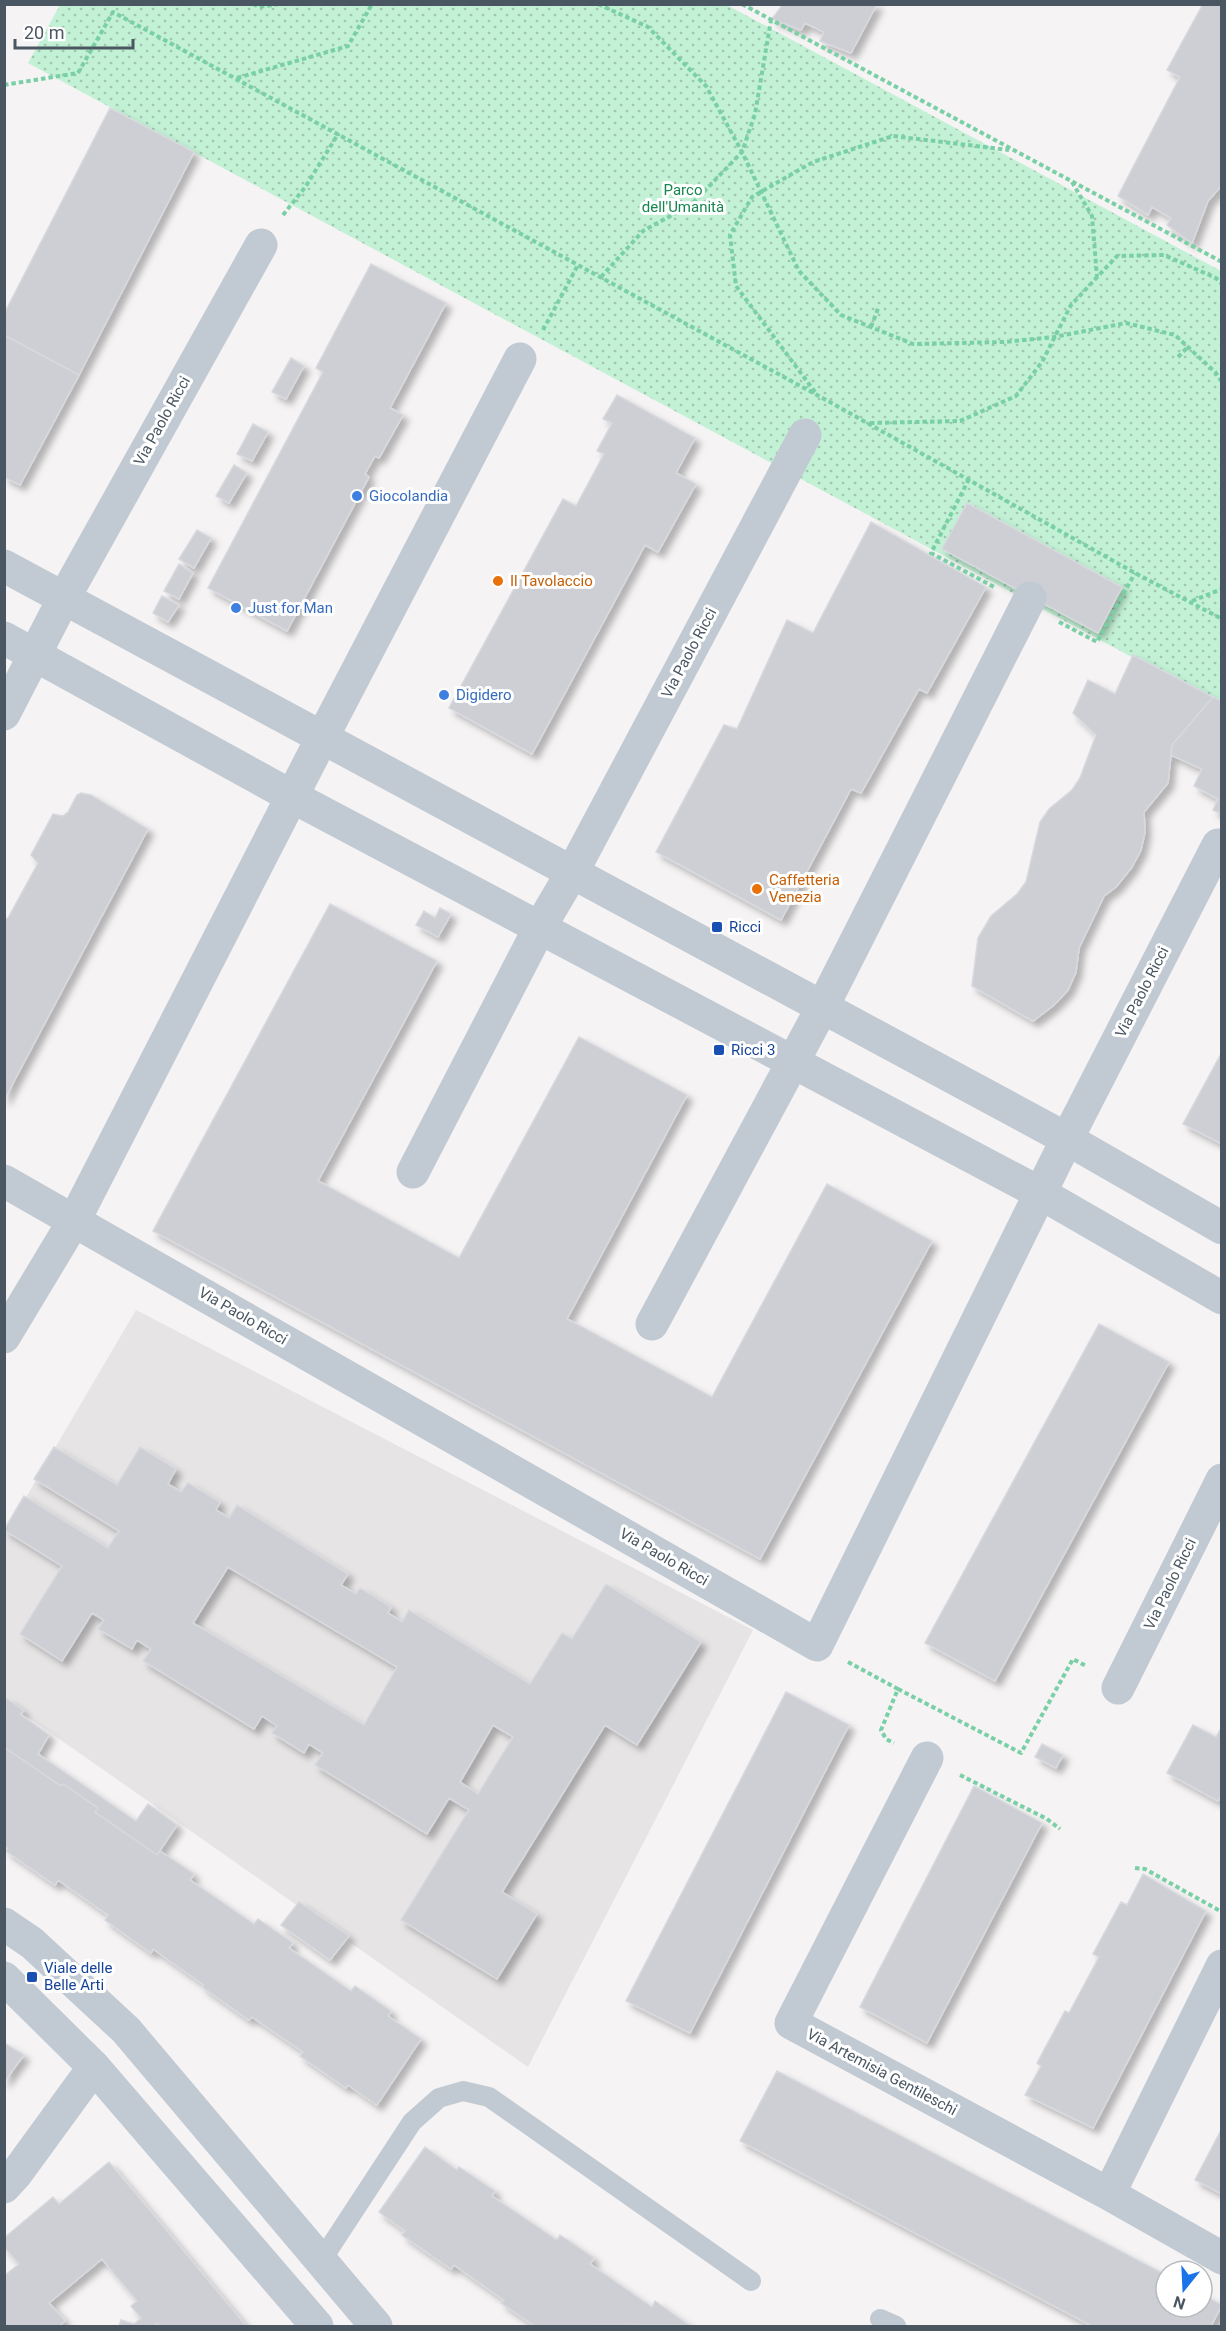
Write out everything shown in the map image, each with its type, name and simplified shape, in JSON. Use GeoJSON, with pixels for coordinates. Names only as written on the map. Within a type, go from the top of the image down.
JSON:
{"type":"FeatureCollection","features":[{"type":"Feature","properties":{"kind":"street","name":"Via Paolo Ricci"},"geometry":{"type":"LineString","coordinates":[[4,714],[64,598],[261,245]]}},
{"type":"Feature","properties":{"kind":"street"},"geometry":{"type":"LineString","coordinates":[[4,1337],[75,1220],[322,738],[520,360]]}},
{"type":"Feature","properties":{"kind":"street","name":"Via Paolo Ricci"},"geometry":{"type":"LineString","coordinates":[[413,1172],[540,927],[573,871],[805,435]]}},
{"type":"Feature","properties":{"kind":"street"},"geometry":{"type":"LineString","coordinates":[[4,566],[823,1006],[1067,1139],[1221,1228]]}},
{"type":"Feature","properties":{"kind":"street"},"geometry":{"type":"LineString","coordinates":[[652,1324],[823,1006],[1030,598]]}},
{"type":"Feature","properties":{"kind":"street"},"geometry":{"type":"LineString","coordinates":[[4,638],[293,796],[1040,1193],[1221,1298]]}},
{"type":"Feature","properties":{"kind":"street","name":"Via Paolo Ricci"},"geometry":{"type":"LineString","coordinates":[[4,1181],[817,1645],[1067,1139],[1218,845]]}},
{"type":"Feature","properties":{"kind":"street","name":"Via Paolo Ricci"},"geometry":{"type":"LineString","coordinates":[[1119,1686],[1221,1480]]}},
{"type":"Feature","properties":{"kind":"street","name":"Via Artemisia Gentileschi"},"geometry":{"type":"LineString","coordinates":[[927,1758],[791,2023],[1109,2194],[1221,2258]]}},
{"type":"Feature","properties":{"kind":"street"},"geometry":{"type":"LineString","coordinates":[[4,1924],[32,1943],[126,2030],[376,2326]]}},
{"type":"Feature","properties":{"kind":"street"},"geometry":{"type":"LineString","coordinates":[[1109,2194],[1221,1966]]}},
{"type":"Feature","properties":{"kind":"street"},"geometry":{"type":"LineString","coordinates":[[4,1978],[94,2067],[317,2326]]}},
{"type":"Feature","properties":{"kind":"street"},"geometry":{"type":"LineString","coordinates":[[4,2187],[16,2175],[94,2067]]}},
{"type":"Feature","properties":{"kind":"lane"},"geometry":{"type":"LineString","coordinates":[[321,2261],[412,2122],[439,2098],[463,2091],[489,2097],[752,2281]]}},
{"type":"Feature","properties":{"kind":"path"},"geometry":{"type":"LineString","coordinates":[[252,4],[259,7],[280,4]]}},
{"type":"Feature","properties":{"kind":"path"},"geometry":{"type":"LineString","coordinates":[[236,78],[348,46],[372,4]]}},
{"type":"Feature","properties":{"kind":"path"},"geometry":{"type":"LineString","coordinates":[[598,4],[648,27],[706,86],[742,152],[799,271],[841,315],[913,344],[1004,342],[1054,337],[1126,323],[1175,335],[1215,372],[1221,382]]}},
{"type":"Feature","properties":{"kind":"path"},"geometry":{"type":"LineString","coordinates":[[742,4],[1221,262]]}},
{"type":"Feature","properties":{"kind":"path"},"geometry":{"type":"LineString","coordinates":[[4,85],[78,74],[113,12],[817,395],[1221,619]]}},
{"type":"Feature","properties":{"kind":"path"},"geometry":{"type":"LineString","coordinates":[[601,277],[643,231],[692,204],[742,152],[756,114],[771,20]]}},
{"type":"Feature","properties":{"kind":"path"},"geometry":{"type":"LineString","coordinates":[[261,245],[306,186],[338,134]]}},
{"type":"Feature","properties":{"kind":"path"},"geometry":{"type":"LineString","coordinates":[[817,395],[736,286],[730,235],[752,197],[813,162],[892,136],[1014,150]]}},
{"type":"Feature","properties":{"kind":"path"},"geometry":{"type":"LineString","coordinates":[[1071,182],[1092,216],[1097,277]]}},
{"type":"Feature","properties":{"kind":"path"},"geometry":{"type":"LineString","coordinates":[[868,423],[960,421],[1016,396],[1042,362],[1071,305],[1117,256],[1164,255],[1216,278],[1221,284]]}},
{"type":"Feature","properties":{"kind":"path"},"geometry":{"type":"LineString","coordinates":[[520,360],[534,346],[578,265]]}},
{"type":"Feature","properties":{"kind":"path"},"geometry":{"type":"LineString","coordinates":[[871,327],[879,306]]}},
{"type":"Feature","properties":{"kind":"path"},"geometry":{"type":"LineString","coordinates":[[1178,357],[1188,346]]}},
{"type":"Feature","properties":{"kind":"path"},"geometry":{"type":"LineString","coordinates":[[1192,602],[1221,589]]}},
{"type":"Feature","properties":{"kind":"path"},"geometry":{"type":"LineString","coordinates":[[817,1645],[1020,1753],[1073,1659],[1119,1686]]}},
{"type":"Feature","properties":{"kind":"path"},"geometry":{"type":"LineString","coordinates":[[898,1689],[881,1730],[886,1739],[1047,1819],[1060,1829]]}},
{"type":"Feature","properties":{"kind":"path"},"geometry":{"type":"LineString","coordinates":[[1135,1868],[1145,1869],[1221,1912]]}},
{"type":"Feature","properties":{"kind":"shaded area"},"geometry":{"type":"Polygon","coordinates":[[[136,1310],[753,1630],[528,2067],[5,1701],[5,1533],[136,1310]]]}},
{"type":"Feature","properties":{"kind":"green space","name":"Parco dell'Umanità"},"geometry":{"type":"Polygon","coordinates":[[[60,5],[727,5],[1221,271],[1221,705],[28,63],[60,5]]]}},
{"type":"Feature","properties":{"kind":"building"},"geometry":{"type":"Polygon","coordinates":[[[783,4],[877,4],[851,53],[820,41],[824,32],[805,23],[801,30],[772,19],[783,4]]]}},
{"type":"Feature","properties":{"kind":"building"},"geometry":{"type":"Polygon","coordinates":[[[1203,4],[1222,4],[1222,185],[1208,201],[1192,243],[1167,225],[1171,218],[1152,207],[1148,215],[1118,196],[1180,77],[1167,70],[1203,4]]]}},
{"type":"Feature","properties":{"kind":"building"},"geometry":{"type":"Polygon","coordinates":[[[110,108],[194,152],[79,375],[4,335],[4,314],[110,108]]]}},
{"type":"Feature","properties":{"kind":"building"},"geometry":{"type":"Polygon","coordinates":[[[371,264],[446,303],[390,408],[403,415],[379,458],[375,456],[365,474],[369,477],[287,631],[208,588],[323,372],[316,368],[371,264]]]}},
{"type":"Feature","properties":{"kind":"building"},"geometry":{"type":"Polygon","coordinates":[[[4,335],[79,375],[20,485],[4,477],[4,335]]]}},
{"type":"Feature","properties":{"kind":"building"},"geometry":{"type":"Polygon","coordinates":[[[291,358],[304,366],[286,399],[272,392],[291,358]]]}},
{"type":"Feature","properties":{"kind":"building"},"geometry":{"type":"Polygon","coordinates":[[[617,395],[695,438],[676,473],[696,484],[658,552],[645,545],[532,754],[449,708],[563,499],[576,506],[604,454],[597,451],[612,423],[603,419],[617,395]]]}},
{"type":"Feature","properties":{"kind":"building"},"geometry":{"type":"Polygon","coordinates":[[[253,424],[268,432],[252,461],[237,454],[253,424]]]}},
{"type":"Feature","properties":{"kind":"building"},"geometry":{"type":"Polygon","coordinates":[[[234,465],[247,473],[229,503],[216,496],[234,465]]]}},
{"type":"Feature","properties":{"kind":"building"},"geometry":{"type":"Polygon","coordinates":[[[967,503],[1122,587],[1098,633],[942,549],[967,503]]]}},
{"type":"Feature","properties":{"kind":"building"},"geometry":{"type":"Polygon","coordinates":[[[871,522],[986,587],[927,693],[919,689],[861,793],[851,789],[781,920],[656,852],[724,725],[737,729],[787,620],[813,633],[871,522]]]}},
{"type":"Feature","properties":{"kind":"building"},"geometry":{"type":"Polygon","coordinates":[[[197,530],[211,538],[194,568],[179,559],[197,530]]]}},
{"type":"Feature","properties":{"kind":"building"},"geometry":{"type":"Polygon","coordinates":[[[179,564],[193,573],[179,599],[164,591],[179,564]]]}},
{"type":"Feature","properties":{"kind":"building"},"geometry":{"type":"Polygon","coordinates":[[[162,596],[179,605],[168,622],[153,613],[162,596]]]}},
{"type":"Feature","properties":{"kind":"building"},"geometry":{"type":"Polygon","coordinates":[[[1133,655],[1213,697],[1172,745],[1168,783],[1144,812],[1145,832],[1141,850],[1132,867],[1116,887],[1104,896],[1079,948],[1076,972],[1068,990],[1054,1005],[1033,1021],[972,986],[978,938],[991,916],[1017,894],[1026,882],[1040,822],[1049,809],[1072,790],[1080,778],[1096,735],[1073,713],[1088,680],[1115,694],[1133,655]]]}},
{"type":"Feature","properties":{"kind":"building"},"geometry":{"type":"Polygon","coordinates":[[[1213,697],[1222,701],[1222,814],[1213,810],[1218,799],[1194,786],[1202,769],[1171,755],[1172,745],[1213,697]]]}},
{"type":"Feature","properties":{"kind":"building"},"geometry":{"type":"Polygon","coordinates":[[[81,793],[91,795],[148,829],[4,1100],[4,919],[8,918],[38,863],[31,855],[53,814],[63,816],[68,812],[77,795],[81,793]]]}},
{"type":"Feature","properties":{"kind":"building"},"geometry":{"type":"Polygon","coordinates":[[[330,904],[437,961],[318,1181],[459,1258],[579,1037],[687,1095],[567,1319],[712,1397],[827,1184],[932,1241],[760,1559],[153,1231],[330,904]]]}},
{"type":"Feature","properties":{"kind":"building"},"geometry":{"type":"Polygon","coordinates":[[[440,908],[451,914],[438,937],[416,925],[424,911],[435,918],[440,908]]]}},
{"type":"Feature","properties":{"kind":"building"},"geometry":{"type":"Polygon","coordinates":[[[1222,1052],[1222,1144],[1183,1124],[1222,1052]]]}},
{"type":"Feature","properties":{"kind":"building"},"geometry":{"type":"Polygon","coordinates":[[[1099,1324],[1169,1362],[995,1681],[925,1643],[1099,1324]]]}},
{"type":"Feature","properties":{"kind":"building"},"geometry":{"type":"Polygon","coordinates":[[[54,1447],[117,1485],[140,1447],[176,1469],[168,1484],[181,1492],[188,1483],[220,1502],[216,1510],[229,1518],[237,1505],[348,1574],[341,1585],[356,1594],[360,1588],[391,1607],[388,1613],[402,1622],[409,1610],[530,1684],[562,1633],[572,1639],[606,1584],[701,1642],[637,1745],[605,1725],[502,1892],[537,1914],[497,1979],[401,1920],[469,1810],[449,1798],[427,1834],[315,1765],[323,1753],[309,1744],[304,1753],[272,1733],[277,1726],[262,1716],[254,1729],[143,1661],[151,1649],[137,1640],[132,1649],[98,1629],[104,1620],[92,1613],[62,1661],[20,1634],[62,1566],[4,1530],[24,1496],[108,1548],[119,1531],[34,1479],[54,1447]],[[228,1567],[193,1623],[364,1725],[397,1667],[228,1567]],[[493,1725],[460,1782],[478,1794],[513,1737],[493,1725]]]}},
{"type":"Feature","properties":{"kind":"building"},"geometry":{"type":"Polygon","coordinates":[[[786,1692],[849,1725],[690,2033],[626,2001],[786,1692]]]}},
{"type":"Feature","properties":{"kind":"building"},"geometry":{"type":"Polygon","coordinates":[[[6,1698],[24,1711],[20,1714],[49,1735],[38,1754],[136,1821],[148,1804],[177,1825],[157,1855],[95,1812],[98,1808],[4,1747],[6,1698]]]}},
{"type":"Feature","properties":{"kind":"building"},"geometry":{"type":"Polygon","coordinates":[[[1193,1725],[1216,1737],[1222,1726],[1222,1794],[1218,1801],[1167,1773],[1193,1725]]]}},
{"type":"Feature","properties":{"kind":"building"},"geometry":{"type":"Polygon","coordinates":[[[1042,1744],[1063,1755],[1056,1768],[1035,1757],[1042,1744]]]}},
{"type":"Feature","properties":{"kind":"building"},"geometry":{"type":"Polygon","coordinates":[[[4,1747],[98,1808],[95,1812],[157,1855],[160,1851],[194,1874],[190,1880],[254,1924],[258,1919],[293,1943],[289,1948],[351,1991],[355,1986],[391,2011],[388,2016],[421,2039],[377,2105],[348,2085],[346,2088],[300,2056],[303,2052],[252,2017],[249,2020],[153,1949],[151,1953],[105,1920],[108,1915],[58,1880],[55,1885],[6,1851],[8,1848],[4,1846],[4,1747]]]}},
{"type":"Feature","properties":{"kind":"building"},"geometry":{"type":"Polygon","coordinates":[[[974,1786],[1042,1823],[927,2043],[860,2007],[974,1786]]]}},
{"type":"Feature","properties":{"kind":"building"},"geometry":{"type":"Polygon","coordinates":[[[1143,1874],[1206,1911],[1093,2128],[1025,2095],[1041,2066],[1037,2063],[1065,2011],[1069,2013],[1099,1957],[1093,1954],[1121,1902],[1127,1905],[1143,1874]]]}},
{"type":"Feature","properties":{"kind":"building"},"geometry":{"type":"Polygon","coordinates":[[[299,1902],[349,1936],[330,1960],[281,1925],[299,1902]]]}},
{"type":"Feature","properties":{"kind":"building"},"geometry":{"type":"Polygon","coordinates":[[[4,2043],[24,2055],[4,2082],[4,2043]]]}},
{"type":"Feature","properties":{"kind":"building"},"geometry":{"type":"Polygon","coordinates":[[[777,2071],[1154,2269],[1154,2319],[1214,2319],[1214,2301],[1222,2305],[1211,2326],[1092,2326],[740,2141],[777,2071]]]}},
{"type":"Feature","properties":{"kind":"building"},"geometry":{"type":"Polygon","coordinates":[[[1222,2128],[1222,2194],[1195,2180],[1222,2128]]]}},
{"type":"Feature","properties":{"kind":"building"},"geometry":{"type":"Polygon","coordinates":[[[425,2147],[457,2170],[459,2167],[495,2191],[492,2196],[557,2240],[560,2235],[594,2258],[590,2264],[652,2307],[655,2301],[689,2325],[535,2326],[501,2303],[504,2300],[454,2265],[451,2269],[402,2235],[405,2231],[379,2212],[425,2147]]]}},
{"type":"Feature","properties":{"kind":"building"},"geometry":{"type":"Polygon","coordinates":[[[109,2162],[246,2326],[160,2326],[157,2323],[153,2326],[119,2326],[121,2320],[134,2324],[141,2318],[131,2306],[137,2301],[102,2259],[49,2303],[65,2321],[59,2326],[4,2326],[4,2276],[19,2264],[4,2247],[4,2238],[53,2197],[59,2204],[109,2162]]]}},
{"type":"Feature","properties":{"kind":"place","name":"Giocolandia"},"geometry":{"type":"Point","coordinates":[357,496]}},
{"type":"Feature","properties":{"kind":"place","name":"Il Tavolaccio"},"geometry":{"type":"Point","coordinates":[498,581]}},
{"type":"Feature","properties":{"kind":"place","name":"Just for Man"},"geometry":{"type":"Point","coordinates":[236,608]}},
{"type":"Feature","properties":{"kind":"place","name":"Digidero"},"geometry":{"type":"Point","coordinates":[444,695]}},
{"type":"Feature","properties":{"kind":"place","name":"Caffetteria Venezia"},"geometry":{"type":"Point","coordinates":[757,889]}},
{"type":"Feature","properties":{"kind":"place","name":"Ricci"},"geometry":{"type":"Point","coordinates":[717,927]}},
{"type":"Feature","properties":{"kind":"place","name":"Ricci 3"},"geometry":{"type":"Point","coordinates":[719,1050]}},
{"type":"Feature","properties":{"kind":"place","name":"Viale delle Belle Arti"},"geometry":{"type":"Point","coordinates":[32,1977]}}]}
